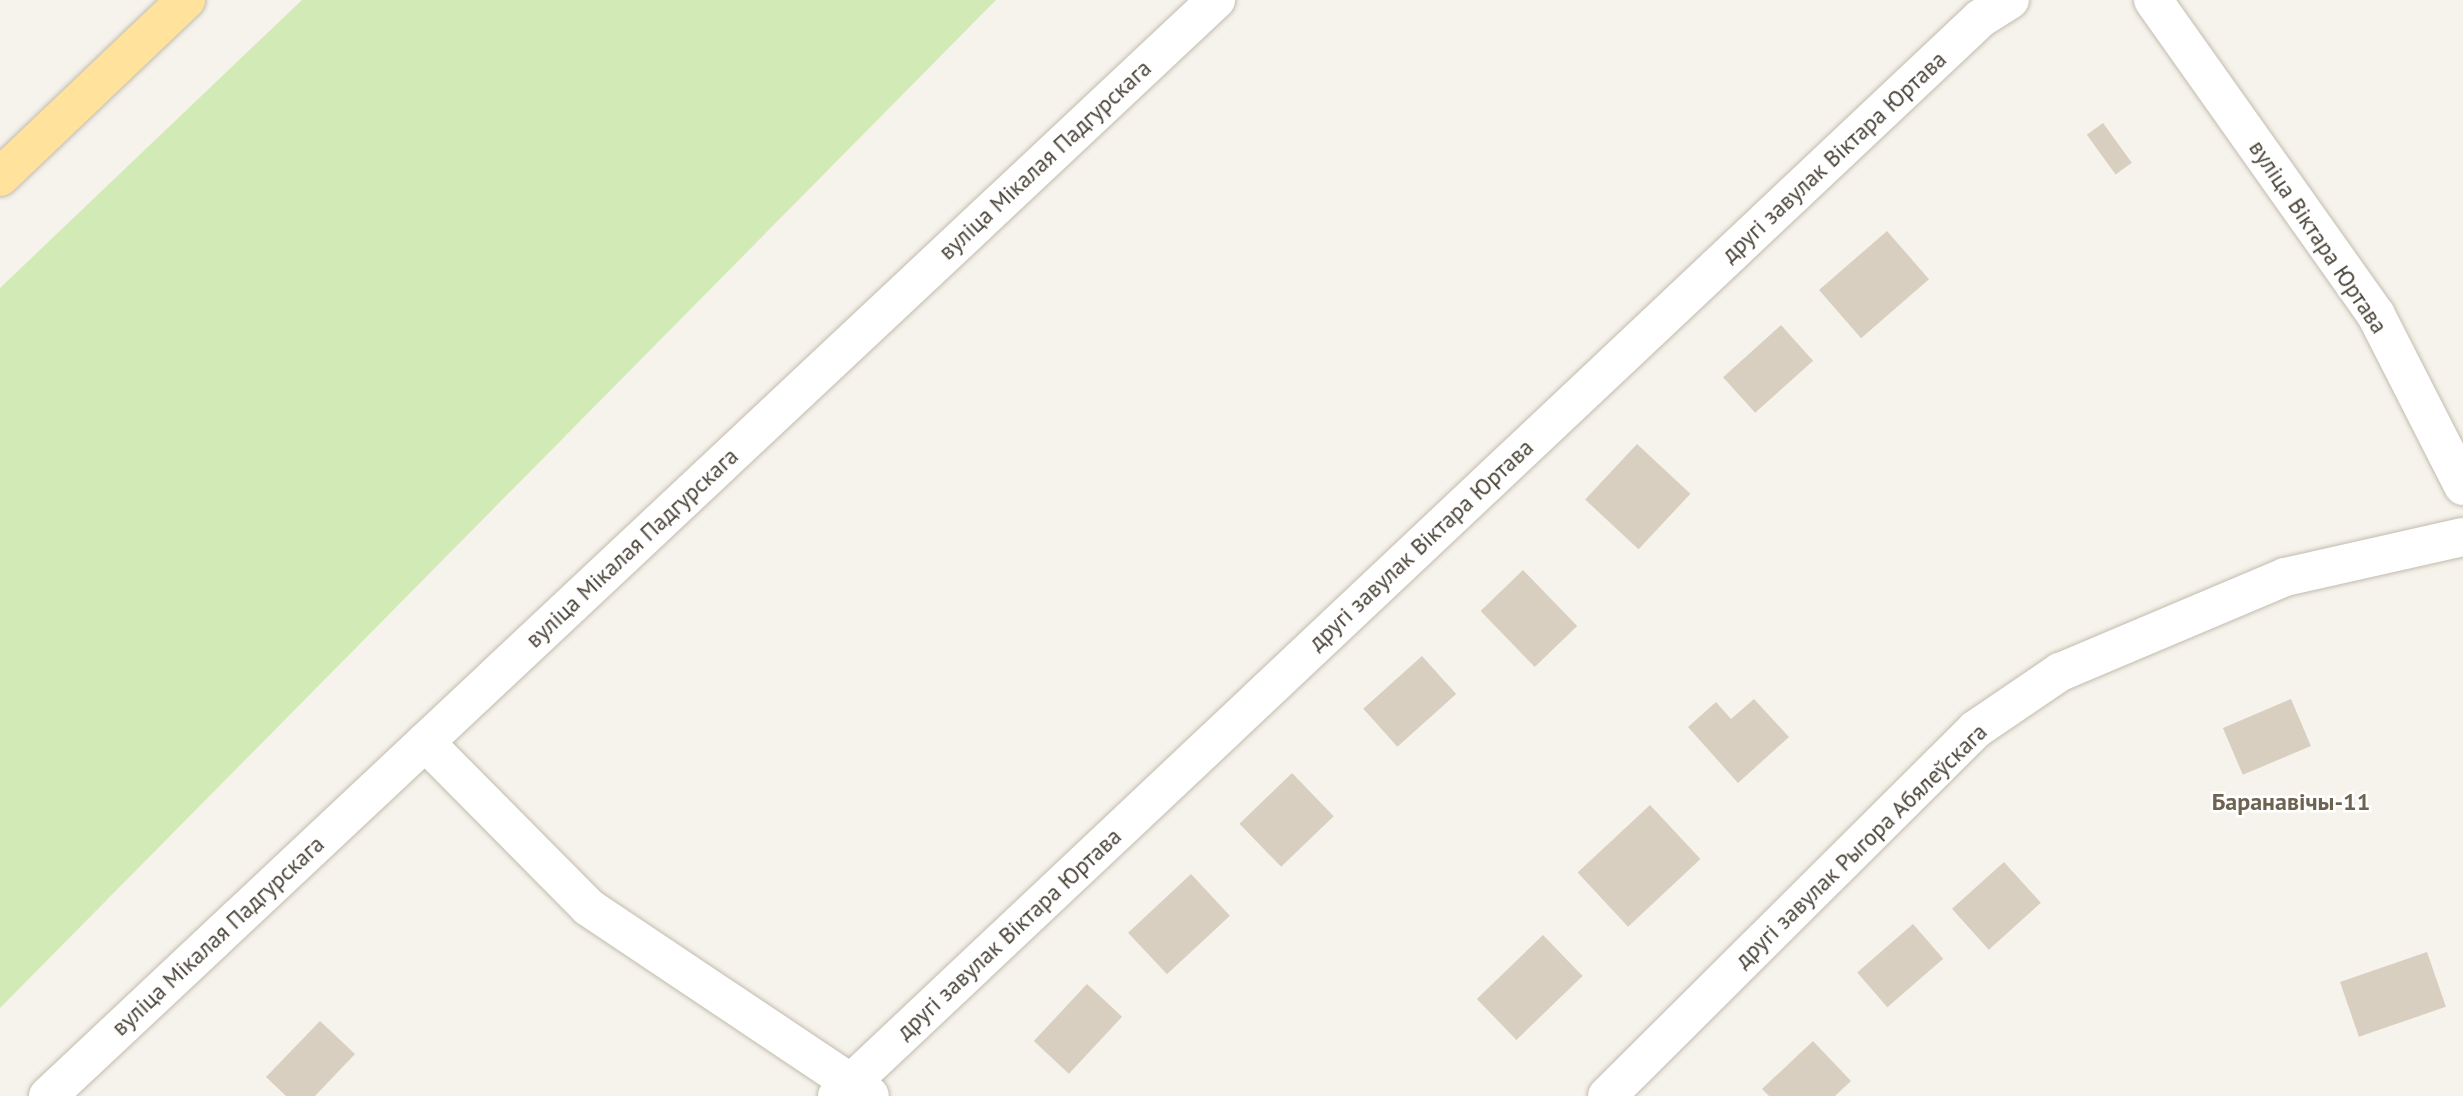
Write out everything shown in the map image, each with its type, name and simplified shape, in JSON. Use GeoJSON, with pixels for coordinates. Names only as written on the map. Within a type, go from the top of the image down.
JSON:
{"type":"FeatureCollection","features":[{"type":"Feature","properties":{"kind":"main road"},"geometry":{"type":"LineString","coordinates":[[0,177],[186,0]]}},
{"type":"Feature","properties":{"kind":"street","name":"вуліца Мікалая Падгурскага"},"geometry":{"type":"LineString","coordinates":[[48,1096],[1216,0]]}},
{"type":"Feature","properties":{"kind":"street","name":"другі завулак Віктара Юртава"},"geometry":{"type":"LineString","coordinates":[[852,1092],[1971,28],[2010,0]]}},
{"type":"Feature","properties":{"kind":"street","name":"вуліца Віктара Юртава"},"geometry":{"type":"LineString","coordinates":[[2153,0],[2376,315],[2463,486]]}},
{"type":"Feature","properties":{"kind":"street","name":"другі завулак Рыгора Абялеўскага"},"geometry":{"type":"LineString","coordinates":[[1607,1096],[1976,729],[2060,672],[2286,577],[2463,537]]}},
{"type":"Feature","properties":{"kind":"street"},"geometry":{"type":"LineString","coordinates":[[425,742],[588,907],[852,1092]]}},
{"type":"Feature","properties":{"kind":"green space"},"geometry":{"type":"Polygon","coordinates":[[[302,0],[996,0],[0,1008],[0,288],[302,0]]]}},
{"type":"Feature","properties":{"kind":"building"},"geometry":{"type":"Polygon","coordinates":[[[2103,123],[2132,163],[2116,174],[2087,135],[2103,123]]]}},
{"type":"Feature","properties":{"kind":"building"},"geometry":{"type":"Polygon","coordinates":[[[1887,231],[1929,279],[1861,338],[1819,290],[1887,231]]]}},
{"type":"Feature","properties":{"kind":"building"},"geometry":{"type":"Polygon","coordinates":[[[1781,325],[1813,361],[1755,413],[1723,377],[1781,325]]]}},
{"type":"Feature","properties":{"kind":"building"},"geometry":{"type":"Polygon","coordinates":[[[1637,444],[1690,494],[1639,549],[1585,500],[1637,444]]]}},
{"type":"Feature","properties":{"kind":"building"},"geometry":{"type":"Polygon","coordinates":[[[1523,570],[1577,626],[1535,667],[1481,611],[1523,570]]]}},
{"type":"Feature","properties":{"kind":"building"},"geometry":{"type":"Polygon","coordinates":[[[1422,656],[1456,694],[1397,747],[1363,709],[1422,656]]]}},
{"type":"Feature","properties":{"kind":"building"},"geometry":{"type":"Polygon","coordinates":[[[1754,699],[1789,737],[1738,783],[1688,727],[1716,702],[1731,719],[1754,699]]]}},
{"type":"Feature","properties":{"kind":"building"},"geometry":{"type":"Polygon","coordinates":[[[2291,699],[2311,746],[2243,775],[2223,728],[2291,699]]]}},
{"type":"Feature","properties":{"kind":"building"},"geometry":{"type":"Polygon","coordinates":[[[1292,773],[1334,816],[1281,867],[1239,824],[1292,773]]]}},
{"type":"Feature","properties":{"kind":"building"},"geometry":{"type":"Polygon","coordinates":[[[1650,805],[1700,859],[1628,927],[1578,873],[1650,805]]]}},
{"type":"Feature","properties":{"kind":"building"},"geometry":{"type":"Polygon","coordinates":[[[2004,862],[2041,903],[1989,950],[1952,909],[2004,862]]]}},
{"type":"Feature","properties":{"kind":"building"},"geometry":{"type":"Polygon","coordinates":[[[1191,874],[1230,916],[1167,974],[1128,933],[1191,874]]]}},
{"type":"Feature","properties":{"kind":"building"},"geometry":{"type":"Polygon","coordinates":[[[1913,924],[1943,959],[1887,1007],[1857,973],[1913,924]]]}},
{"type":"Feature","properties":{"kind":"building"},"geometry":{"type":"Polygon","coordinates":[[[1543,935],[1583,976],[1516,1040],[1477,999],[1543,935]]]}},
{"type":"Feature","properties":{"kind":"building"},"geometry":{"type":"Polygon","coordinates":[[[2427,952],[2446,1007],[2359,1037],[2340,982],[2427,952]]]}},
{"type":"Feature","properties":{"kind":"building"},"geometry":{"type":"Polygon","coordinates":[[[1087,984],[1122,1017],[1069,1074],[1034,1041],[1087,984]]]}},
{"type":"Feature","properties":{"kind":"building"},"geometry":{"type":"Polygon","coordinates":[[[320,1021],[355,1054],[315,1096],[286,1096],[266,1077],[320,1021]]]}},
{"type":"Feature","properties":{"kind":"building"},"geometry":{"type":"Polygon","coordinates":[[[1813,1041],[1851,1081],[1835,1096],[1769,1096],[1762,1089],[1813,1041]]]}},
{"type":"Feature","properties":{"kind":"district","name":"Баранавічы-11"},"geometry":{"type":"Point","coordinates":[2291,802]}}]}
